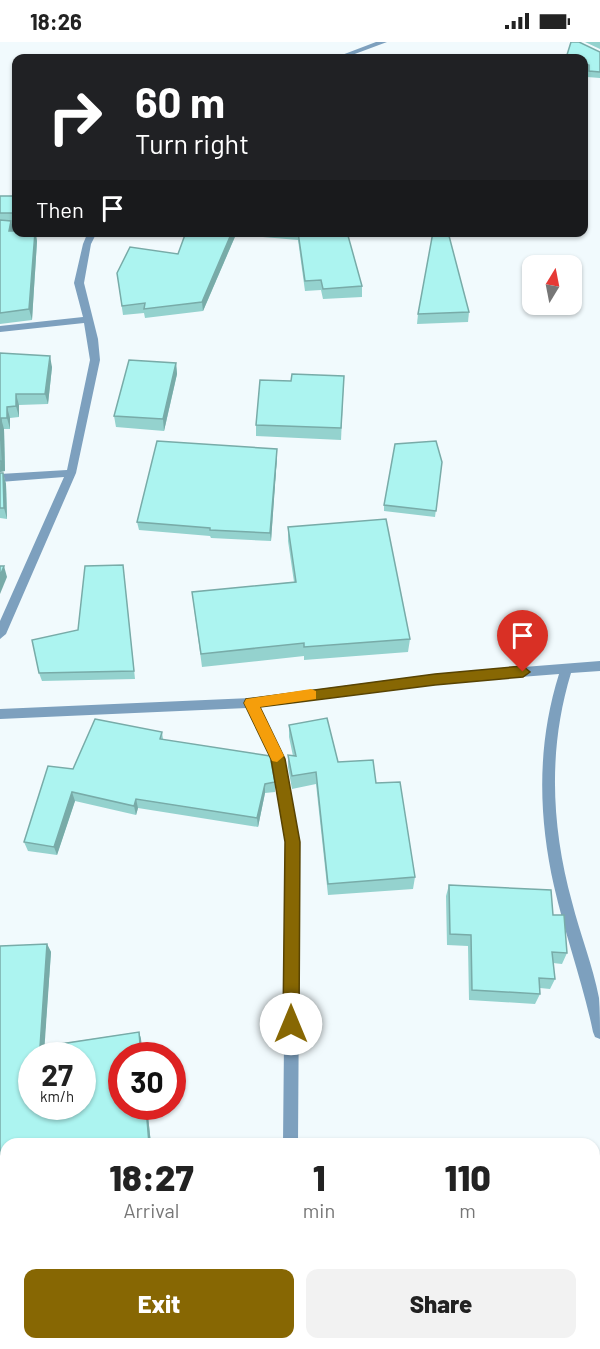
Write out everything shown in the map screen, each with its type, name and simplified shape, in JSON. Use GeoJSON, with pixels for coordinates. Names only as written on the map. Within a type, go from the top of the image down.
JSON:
{"type":"FeatureCollection","features":[{"type":"Feature","properties":{"kind":"street"},"geometry":{"type":"LineString","coordinates":[[349,54],[383,42]]}},
{"type":"Feature","properties":{"kind":"street"},"geometry":{"type":"LineString","coordinates":[[0,634],[71,473],[95,360],[93,339],[86,320],[79,283],[90,237]]}},
{"type":"Feature","properties":{"kind":"street"},"geometry":{"type":"LineString","coordinates":[[0,329],[86,320]]}},
{"type":"Feature","properties":{"kind":"street"},"geometry":{"type":"LineString","coordinates":[[0,478],[71,473]]}},
{"type":"Feature","properties":{"kind":"street"},"geometry":{"type":"LineString","coordinates":[[0,714],[251,703],[435,679],[600,666]]}},
{"type":"Feature","properties":{"kind":"street"},"geometry":{"type":"LineString","coordinates":[[567,668],[555,703],[549,740],[548,820],[561,887],[594,999],[600,1032]]}},
{"type":"Feature","properties":{"kind":"street"},"geometry":{"type":"LineString","coordinates":[[251,703],[278,759],[293,842],[291,1138]]}},
{"type":"Feature","properties":{"kind":"building"},"geometry":{"type":"Polygon","coordinates":[[[571,42],[579,42],[600,52],[600,72],[589,71],[588,54],[567,54],[571,42]]]}},
{"type":"Feature","properties":{"kind":"building"},"geometry":{"type":"Polygon","coordinates":[[[0,196],[12,196],[12,213],[0,213],[0,196]]]}},
{"type":"Feature","properties":{"kind":"building"},"geometry":{"type":"Polygon","coordinates":[[[0,220],[11,221],[9,231],[12,231],[12,237],[35,237],[29,309],[0,313],[0,220]]]}},
{"type":"Feature","properties":{"kind":"building"},"geometry":{"type":"Polygon","coordinates":[[[184,237],[230,237],[202,302],[144,309],[145,303],[122,306],[117,273],[130,247],[178,254],[184,237]]]}},
{"type":"Feature","properties":{"kind":"building"},"geometry":{"type":"Polygon","coordinates":[[[299,237],[348,237],[362,286],[323,289],[321,280],[305,281],[299,237]]]}},
{"type":"Feature","properties":{"kind":"building"},"geometry":{"type":"Polygon","coordinates":[[[432,237],[449,237],[469,312],[418,314],[432,237]]]}},
{"type":"Feature","properties":{"kind":"building"},"geometry":{"type":"Polygon","coordinates":[[[0,353],[50,356],[45,394],[16,394],[16,406],[7,407],[7,418],[1,418],[2,461],[0,461],[0,353]]]}},
{"type":"Feature","properties":{"kind":"building"},"geometry":{"type":"Polygon","coordinates":[[[129,360],[176,363],[163,419],[114,416],[129,360]]]}},
{"type":"Feature","properties":{"kind":"building"},"geometry":{"type":"Polygon","coordinates":[[[292,374],[344,376],[341,428],[256,425],[260,380],[291,381],[292,374]]]}},
{"type":"Feature","properties":{"kind":"building"},"geometry":{"type":"Polygon","coordinates":[[[157,441],[277,449],[270,533],[210,530],[210,528],[137,522],[157,441]]]}},
{"type":"Feature","properties":{"kind":"building"},"geometry":{"type":"Polygon","coordinates":[[[436,441],[442,462],[436,511],[384,505],[395,444],[436,441]]]}},
{"type":"Feature","properties":{"kind":"building"},"geometry":{"type":"Polygon","coordinates":[[[0,473],[3,473],[4,508],[0,508],[0,473]]]}},
{"type":"Feature","properties":{"kind":"building"},"geometry":{"type":"Polygon","coordinates":[[[386,519],[410,639],[304,647],[304,643],[201,654],[192,592],[296,582],[288,527],[386,519]]]}},
{"type":"Feature","properties":{"kind":"building"},"geometry":{"type":"Polygon","coordinates":[[[123,565],[134,671],[39,673],[32,640],[78,630],[85,566],[123,565]]]}},
{"type":"Feature","properties":{"kind":"building"},"geometry":{"type":"Polygon","coordinates":[[[327,718],[338,762],[373,760],[376,783],[400,782],[415,877],[328,884],[316,772],[292,776],[288,755],[296,756],[289,725],[327,718]]]}},
{"type":"Feature","properties":{"kind":"building"},"geometry":{"type":"Polygon","coordinates":[[[95,719],[162,732],[160,739],[270,756],[275,782],[265,784],[257,818],[136,799],[134,806],[72,792],[54,847],[24,842],[48,766],[73,769],[95,719]]]}},
{"type":"Feature","properties":{"kind":"building"},"geometry":{"type":"Polygon","coordinates":[[[449,885],[551,890],[553,915],[564,915],[567,953],[552,952],[555,979],[539,978],[540,994],[472,990],[471,935],[450,934],[449,885]]]}},
{"type":"Feature","properties":{"kind":"building"},"geometry":{"type":"Polygon","coordinates":[[[47,944],[40,1042],[18,1042],[18,1120],[96,1120],[96,1042],[73,1042],[139,1032],[140,1042],[108,1042],[108,1120],[147,1120],[149,1138],[0,1138],[0,946],[47,944]]]}},
{"type":"Feature","properties":{"kind":"slow traffic"},"geometry":{"type":"LineString","coordinates":[[277,756],[251,703],[311,695]]}},
{"type":"Feature","properties":{"kind":"route"},"geometry":{"type":"LineString","coordinates":[[291,1024],[293,842],[278,759],[251,703],[435,679],[523,672]]}}]}
